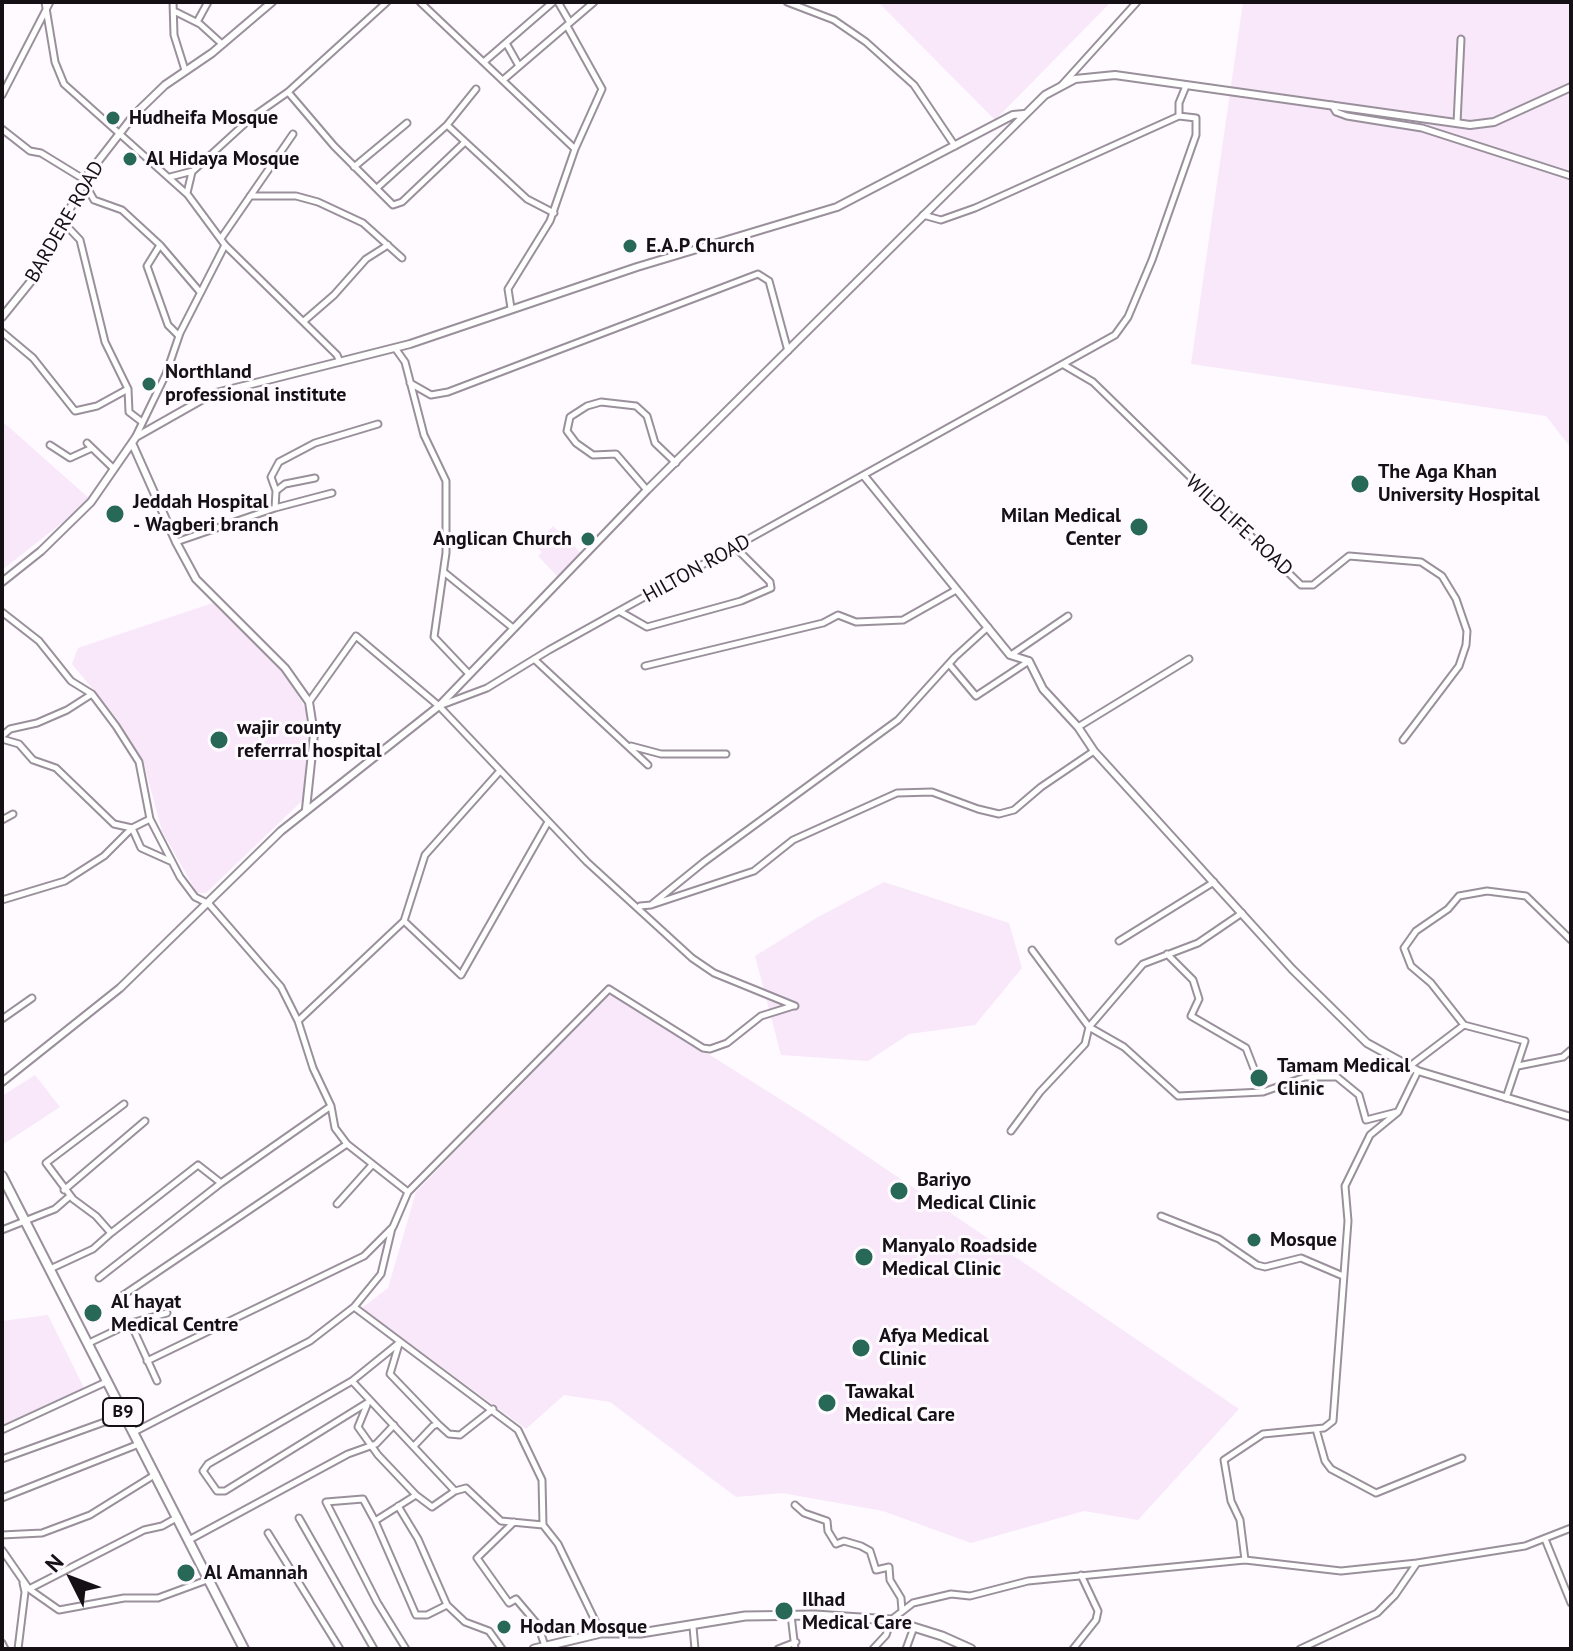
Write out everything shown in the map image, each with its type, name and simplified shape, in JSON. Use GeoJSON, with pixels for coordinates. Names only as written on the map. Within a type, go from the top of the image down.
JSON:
{"type":"FeatureCollection","features":[{"type":"Feature","properties":{"kind":"highway","name":"B9"},"geometry":{"type":"LineString","coordinates":[[2,1176],[179,1516],[207,1580],[244,1649]]}},
{"type":"Feature","properties":{"kind":"main road"},"geometry":{"type":"LineString","coordinates":[[534,1649],[601,1633],[641,1633],[693,1627],[745,1616],[791,1615],[891,1620],[915,1626],[971,1649]]}},
{"type":"Feature","properties":{"kind":"street"},"geometry":{"type":"LineString","coordinates":[[173,2],[176,12],[174,35],[185,70]]}},
{"type":"Feature","properties":{"kind":"street"},"geometry":{"type":"LineString","coordinates":[[197,22],[208,2]]}},
{"type":"Feature","properties":{"kind":"street","name":"BARDERE ROAD"},"geometry":{"type":"LineString","coordinates":[[2,317],[32,280],[85,181],[119,133],[154,94],[272,2]]}},
{"type":"Feature","properties":{"kind":"street"},"geometry":{"type":"LineString","coordinates":[[170,177],[193,171],[251,118],[288,92],[387,2]]}},
{"type":"Feature","properties":{"kind":"street"},"geometry":{"type":"LineString","coordinates":[[420,2],[575,149]]}},
{"type":"Feature","properties":{"kind":"street"},"geometry":{"type":"LineString","coordinates":[[485,61],[556,2],[602,89],[600,101],[575,149],[554,213],[508,289],[511,308]]}},
{"type":"Feature","properties":{"kind":"street"},"geometry":{"type":"LineString","coordinates":[[503,80],[594,2]]}},
{"type":"Feature","properties":{"kind":"street"},"geometry":{"type":"LineString","coordinates":[[787,2],[834,20],[866,42],[914,85],[955,146]]}},
{"type":"Feature","properties":{"kind":"street"},"geometry":{"type":"LineString","coordinates":[[2,1082],[95,1010],[306,809],[439,706],[647,490],[1026,113],[1060,87],[1137,2]]}},
{"type":"Feature","properties":{"kind":"street"},"geometry":{"type":"LineString","coordinates":[[2,95],[47,3]]}},
{"type":"Feature","properties":{"kind":"street"},"geometry":{"type":"LineString","coordinates":[[47,3],[55,62],[64,84],[187,194],[225,245],[304,321],[340,362]]}},
{"type":"Feature","properties":{"kind":"street"},"geometry":{"type":"LineString","coordinates":[[176,12],[197,22],[222,44]]}},
{"type":"Feature","properties":{"kind":"street"},"geometry":{"type":"LineString","coordinates":[[1457,124],[1461,39]]}},
{"type":"Feature","properties":{"kind":"street"},"geometry":{"type":"LineString","coordinates":[[506,43],[519,66]]}},
{"type":"Feature","properties":{"kind":"street"},"geometry":{"type":"LineString","coordinates":[[1060,87],[1099,74],[1457,124],[1494,122],[1571,87]]}},
{"type":"Feature","properties":{"kind":"street"},"geometry":{"type":"LineString","coordinates":[[2,81],[9,85]]}},
{"type":"Feature","properties":{"kind":"street"},"geometry":{"type":"LineString","coordinates":[[923,215],[941,220],[975,208],[1179,116],[1179,103],[1186,86]]}},
{"type":"Feature","properties":{"kind":"street"},"geometry":{"type":"LineString","coordinates":[[377,188],[447,125],[476,89]]}},
{"type":"Feature","properties":{"kind":"street"},"geometry":{"type":"LineString","coordinates":[[288,92],[389,202],[397,204],[465,142]]}},
{"type":"Feature","properties":{"kind":"street"},"geometry":{"type":"LineString","coordinates":[[1332,105],[1336,112],[1347,116],[1414,126],[1571,176]]}},
{"type":"Feature","properties":{"kind":"street"},"geometry":{"type":"LineString","coordinates":[[134,440],[212,394],[410,344],[511,308],[837,207],[1013,115],[1026,113]]}},
{"type":"Feature","properties":{"kind":"street","name":"HILTON ROAD"},"geometry":{"type":"LineString","coordinates":[[439,706],[478,693],[619,611],[865,477],[1115,335],[1128,317],[1196,135],[1196,118],[1179,116]]}},
{"type":"Feature","properties":{"kind":"street"},"geometry":{"type":"LineString","coordinates":[[354,167],[407,123]]}},
{"type":"Feature","properties":{"kind":"street"},"geometry":{"type":"LineString","coordinates":[[447,125],[527,199],[554,213]]}},
{"type":"Feature","properties":{"kind":"street"},"geometry":{"type":"LineString","coordinates":[[2,129],[30,151],[41,153],[85,181],[94,200],[122,210],[160,245],[200,292]]}},
{"type":"Feature","properties":{"kind":"street"},"geometry":{"type":"LineString","coordinates":[[222,237],[293,134]]}},
{"type":"Feature","properties":{"kind":"street"},"geometry":{"type":"LineString","coordinates":[[187,194],[193,171]]}},
{"type":"Feature","properties":{"kind":"street"},"geometry":{"type":"LineString","coordinates":[[250,196],[296,196],[318,202],[363,223],[402,258]]}},
{"type":"Feature","properties":{"kind":"street"},"geometry":{"type":"LineString","coordinates":[[63,222],[80,240],[105,342],[128,389],[129,412],[142,422]]}},
{"type":"Feature","properties":{"kind":"street"},"geometry":{"type":"LineString","coordinates":[[160,245],[147,266],[168,325],[179,336]]}},
{"type":"Feature","properties":{"kind":"street"},"geometry":{"type":"LineString","coordinates":[[2,582],[73,521],[134,440],[166,374],[179,336],[225,245]]}},
{"type":"Feature","properties":{"kind":"street"},"geometry":{"type":"LineString","coordinates":[[304,321],[334,295],[366,259],[388,245]]}},
{"type":"Feature","properties":{"kind":"street"},"geometry":{"type":"LineString","coordinates":[[410,383],[431,395],[448,392],[758,274],[769,281],[788,351]]}},
{"type":"Feature","properties":{"kind":"street"},"geometry":{"type":"LineString","coordinates":[[2,332],[33,358],[75,411],[97,406],[128,389]]}},
{"type":"Feature","properties":{"kind":"street"},"geometry":{"type":"LineString","coordinates":[[405,362],[410,344]]}},
{"type":"Feature","properties":{"kind":"street"},"geometry":{"type":"LineString","coordinates":[[394,347],[405,362],[424,435],[446,481],[444,572],[434,637],[469,674]]}},
{"type":"Feature","properties":{"kind":"street","name":"WILDLIFE ROAD"},"geometry":{"type":"LineString","coordinates":[[1063,364],[1093,382],[1301,585],[1313,585],[1349,556],[1421,562],[1442,576],[1456,599],[1467,631],[1466,645],[1459,666],[1403,740]]}},
{"type":"Feature","properties":{"kind":"street"},"geometry":{"type":"LineString","coordinates":[[647,490],[616,454],[593,455],[576,443],[567,431],[570,417],[587,406],[601,402],[636,406],[647,416],[655,443],[676,463]]}},
{"type":"Feature","properties":{"kind":"street"},"geometry":{"type":"LineString","coordinates":[[275,508],[276,491],[271,477],[279,462],[315,443],[378,424]]}},
{"type":"Feature","properties":{"kind":"street"},"geometry":{"type":"LineString","coordinates":[[134,440],[176,542],[196,579],[285,668],[309,702],[314,734],[306,809]]}},
{"type":"Feature","properties":{"kind":"street"},"geometry":{"type":"LineString","coordinates":[[50,445],[70,458],[90,446],[114,469]]}},
{"type":"Feature","properties":{"kind":"street"},"geometry":{"type":"LineString","coordinates":[[865,477],[1010,655],[1029,661],[1043,689],[1078,727],[1094,751],[1242,913],[1367,1043],[1418,1071],[1571,1117]]}},
{"type":"Feature","properties":{"kind":"street"},"geometry":{"type":"LineString","coordinates":[[276,491],[285,484],[315,478]]}},
{"type":"Feature","properties":{"kind":"street"},"geometry":{"type":"LineString","coordinates":[[176,542],[275,508],[332,493]]}},
{"type":"Feature","properties":{"kind":"street"},"geometry":{"type":"LineString","coordinates":[[619,611],[647,627],[716,609],[771,588],[770,582],[736,548]]}},
{"type":"Feature","properties":{"kind":"street"},"geometry":{"type":"LineString","coordinates":[[444,572],[513,628]]}},
{"type":"Feature","properties":{"kind":"street"},"geometry":{"type":"LineString","coordinates":[[645,666],[818,624],[838,615],[856,622],[903,620],[956,590]]}},
{"type":"Feature","properties":{"kind":"street"},"geometry":{"type":"LineString","coordinates":[[2,612],[39,641],[71,681],[92,694],[139,762],[150,819],[172,863],[195,897],[209,904],[281,987],[298,1021],[313,1068],[331,1106],[335,1128],[347,1144],[408,1192]]}},
{"type":"Feature","properties":{"kind":"street"},"geometry":{"type":"LineString","coordinates":[[1010,655],[1068,616]]}},
{"type":"Feature","properties":{"kind":"street"},"geometry":{"type":"LineString","coordinates":[[651,905],[730,842],[898,720],[989,626]]}},
{"type":"Feature","properties":{"kind":"street"},"geometry":{"type":"LineString","coordinates":[[134,1432],[310,1341],[354,1307],[381,1274],[393,1227],[408,1192],[609,989],[703,1048],[710,1049],[727,1043],[761,1016],[795,1006],[714,973],[692,958],[548,822],[439,706],[356,636],[309,702]]}},
{"type":"Feature","properties":{"kind":"street"},"geometry":{"type":"LineString","coordinates":[[534,659],[648,765]]}},
{"type":"Feature","properties":{"kind":"street"},"geometry":{"type":"LineString","coordinates":[[1078,727],[1189,659]]}},
{"type":"Feature","properties":{"kind":"street"},"geometry":{"type":"LineString","coordinates":[[949,664],[976,696],[1029,661]]}},
{"type":"Feature","properties":{"kind":"street"},"geometry":{"type":"LineString","coordinates":[[92,694],[67,710],[10,729],[2,738],[19,744],[33,760],[56,768],[114,824],[132,828]]}},
{"type":"Feature","properties":{"kind":"street"},"geometry":{"type":"LineString","coordinates":[[623,741],[661,754],[726,754]]}},
{"type":"Feature","properties":{"kind":"street"},"geometry":{"type":"LineString","coordinates":[[639,906],[706,890],[754,871],[793,840],[897,793],[932,792],[999,814],[1014,810],[1041,787],[1094,751]]}},
{"type":"Feature","properties":{"kind":"street"},"geometry":{"type":"LineString","coordinates":[[298,1021],[404,921],[425,855],[499,772]]}},
{"type":"Feature","properties":{"kind":"street"},"geometry":{"type":"LineString","coordinates":[[2,820],[13,814]]}},
{"type":"Feature","properties":{"kind":"street"},"geometry":{"type":"LineString","coordinates":[[2,900],[65,881],[104,856],[132,828],[150,819]]}},
{"type":"Feature","properties":{"kind":"street"},"geometry":{"type":"LineString","coordinates":[[404,921],[461,975],[548,822]]}},
{"type":"Feature","properties":{"kind":"street"},"geometry":{"type":"LineString","coordinates":[[132,828],[141,848],[172,863]]}},
{"type":"Feature","properties":{"kind":"street"},"geometry":{"type":"LineString","coordinates":[[1119,941],[1214,882]]}},
{"type":"Feature","properties":{"kind":"street"},"geometry":{"type":"LineString","coordinates":[[1506,1098],[1525,1041],[1464,1025],[1403,953],[1416,931],[1448,909],[1459,896],[1487,891],[1519,893],[1571,940]]}},
{"type":"Feature","properties":{"kind":"street"},"geometry":{"type":"LineString","coordinates":[[1011,1131],[1040,1092],[1085,1044],[1089,1027],[1143,964],[1198,943],[1242,913]]}},
{"type":"Feature","properties":{"kind":"street"},"geometry":{"type":"LineString","coordinates":[[1032,950],[1089,1027],[1124,1047],[1178,1096],[1263,1092],[1305,1077],[1337,1077],[1359,1095],[1366,1120],[1398,1112]]}},
{"type":"Feature","properties":{"kind":"street"},"geometry":{"type":"LineString","coordinates":[[1167,954],[1193,980],[1199,999],[1191,1016],[1246,1048],[1263,1092]]}},
{"type":"Feature","properties":{"kind":"street"},"geometry":{"type":"LineString","coordinates":[[2,1019],[32,998]]}},
{"type":"Feature","properties":{"kind":"street"},"geometry":{"type":"LineString","coordinates":[[1410,1066],[1464,1025]]}},
{"type":"Feature","properties":{"kind":"street"},"geometry":{"type":"LineString","coordinates":[[1517,1066],[1563,1057],[1571,1050]]}},
{"type":"Feature","properties":{"kind":"street"},"geometry":{"type":"LineString","coordinates":[[1245,1560],[1240,1520],[1231,1501],[1224,1460],[1263,1434],[1329,1426],[1336,1410],[1348,1210],[1345,1186],[1370,1135],[1398,1112],[1418,1071]]}},
{"type":"Feature","properties":{"kind":"street"},"geometry":{"type":"LineString","coordinates":[[111,1233],[64,1190],[46,1163],[124,1104]]}},
{"type":"Feature","properties":{"kind":"street"},"geometry":{"type":"LineString","coordinates":[[99,1278],[143,1247],[221,1183],[331,1106]]}},
{"type":"Feature","properties":{"kind":"street"},"geometry":{"type":"LineString","coordinates":[[64,1190],[145,1121]]}},
{"type":"Feature","properties":{"kind":"street"},"geometry":{"type":"LineString","coordinates":[[116,1300],[347,1144]]}},
{"type":"Feature","properties":{"kind":"street"},"geometry":{"type":"LineString","coordinates":[[49,1269],[93,1249],[198,1165],[221,1183]]}},
{"type":"Feature","properties":{"kind":"street"},"geometry":{"type":"LineString","coordinates":[[337,1204],[372,1165]]}},
{"type":"Feature","properties":{"kind":"street"},"geometry":{"type":"LineString","coordinates":[[2,1230],[55,1209],[70,1196]]}},
{"type":"Feature","properties":{"kind":"street"},"geometry":{"type":"LineString","coordinates":[[1161,1216],[1219,1239],[1257,1265],[1265,1267],[1301,1258],[1343,1276]]}},
{"type":"Feature","properties":{"kind":"street"},"geometry":{"type":"LineString","coordinates":[[147,1361],[364,1256],[393,1227]]}},
{"type":"Feature","properties":{"kind":"street"},"geometry":{"type":"LineString","coordinates":[[354,1307],[518,1430],[543,1487],[543,1525],[558,1544],[601,1633]]}},
{"type":"Feature","properties":{"kind":"street"},"geometry":{"type":"LineString","coordinates":[[89,1343],[131,1323],[167,1313]]}},
{"type":"Feature","properties":{"kind":"street"},"geometry":{"type":"LineString","coordinates":[[131,1323],[157,1381]]}},
{"type":"Feature","properties":{"kind":"street"},"geometry":{"type":"LineString","coordinates":[[370,1401],[225,1491],[214,1488],[203,1471],[206,1466],[352,1381],[400,1343]]}},
{"type":"Feature","properties":{"kind":"street"},"geometry":{"type":"LineString","coordinates":[[400,1343],[390,1374],[449,1434],[460,1435],[493,1409]]}},
{"type":"Feature","properties":{"kind":"street"},"geometry":{"type":"LineString","coordinates":[[2,1430],[107,1381]]}},
{"type":"Feature","properties":{"kind":"street"},"geometry":{"type":"LineString","coordinates":[[352,1381],[455,1491]]}},
{"type":"Feature","properties":{"kind":"street"},"geometry":{"type":"LineString","coordinates":[[370,1401],[358,1422],[370,1444],[416,1495],[432,1507],[455,1491],[466,1488],[501,1521],[543,1525]]}},
{"type":"Feature","properties":{"kind":"street"},"geometry":{"type":"LineString","coordinates":[[2,1459],[124,1415]]}},
{"type":"Feature","properties":{"kind":"street"},"geometry":{"type":"LineString","coordinates":[[414,1446],[438,1424]]}},
{"type":"Feature","properties":{"kind":"street"},"geometry":{"type":"LineString","coordinates":[[188,1541],[370,1444],[376,1444],[394,1425]]}},
{"type":"Feature","properties":{"kind":"street"},"geometry":{"type":"LineString","coordinates":[[1316,1429],[1325,1461],[1331,1469],[1376,1493],[1462,1458]]}},
{"type":"Feature","properties":{"kind":"street"},"geometry":{"type":"LineString","coordinates":[[2,1498],[83,1469],[140,1443]]}},
{"type":"Feature","properties":{"kind":"street"},"geometry":{"type":"LineString","coordinates":[[2,1535],[42,1533],[90,1515],[157,1474]]}},
{"type":"Feature","properties":{"kind":"street"},"geometry":{"type":"LineString","coordinates":[[375,1521],[416,1495]]}},
{"type":"Feature","properties":{"kind":"street"},"geometry":{"type":"LineString","coordinates":[[406,1649],[377,1602],[326,1502],[363,1499],[416,1615],[427,1615],[447,1605]]}},
{"type":"Feature","properties":{"kind":"street"},"geometry":{"type":"LineString","coordinates":[[795,1505],[804,1513],[827,1521],[828,1531],[836,1544],[844,1541],[861,1546],[870,1551],[876,1570],[889,1567],[890,1580],[901,1598],[902,1612]]}},
{"type":"Feature","properties":{"kind":"street"},"geometry":{"type":"LineString","coordinates":[[398,1506],[418,1539],[447,1605],[465,1622],[489,1631],[502,1649]]}},
{"type":"Feature","properties":{"kind":"street"},"geometry":{"type":"LineString","coordinates":[[29,1589],[144,1530],[162,1526],[179,1516]]}},
{"type":"Feature","properties":{"kind":"street"},"geometry":{"type":"LineString","coordinates":[[299,1518],[374,1649]]}},
{"type":"Feature","properties":{"kind":"street"},"geometry":{"type":"LineString","coordinates":[[514,1522],[477,1558],[509,1603],[516,1599],[538,1625],[545,1646]]}},
{"type":"Feature","properties":{"kind":"street"},"geometry":{"type":"LineString","coordinates":[[873,1649],[886,1635],[891,1620],[913,1603],[941,1596],[970,1596],[1028,1581],[1123,1574],[1172,1564],[1245,1560],[1341,1571],[1417,1563],[1490,1553],[1545,1539],[1571,1528]]}},
{"type":"Feature","properties":{"kind":"street"},"geometry":{"type":"LineString","coordinates":[[268,1533],[340,1649]]}},
{"type":"Feature","properties":{"kind":"street"},"geometry":{"type":"LineString","coordinates":[[1545,1539],[1571,1603]]}},
{"type":"Feature","properties":{"kind":"street"},"geometry":{"type":"LineString","coordinates":[[2,1550],[29,1589],[59,1610],[124,1598],[158,1598],[207,1580]]}},
{"type":"Feature","properties":{"kind":"street"},"geometry":{"type":"LineString","coordinates":[[1300,1649],[1377,1613],[1395,1595],[1417,1563]]}},
{"type":"Feature","properties":{"kind":"street"},"geometry":{"type":"LineString","coordinates":[[1073,1649],[1096,1620],[1098,1611],[1081,1575]]}},
{"type":"Feature","properties":{"kind":"street"},"geometry":{"type":"LineString","coordinates":[[18,1649],[25,1592],[21,1577]]}},
{"type":"Feature","properties":{"kind":"street"},"geometry":{"type":"LineString","coordinates":[[778,1649],[796,1646],[791,1615]]}},
{"type":"Feature","properties":{"kind":"street"},"geometry":{"type":"LineString","coordinates":[[906,1649],[915,1626]]}},
{"type":"Feature","properties":{"kind":"street"},"geometry":{"type":"LineString","coordinates":[[693,1627],[695,1649]]}},
{"type":"Feature","properties":{"kind":"street"},"geometry":{"type":"LineString","coordinates":[[2,1643],[5,1649]]}},
{"type":"Feature","properties":{"kind":"shaded area"},"geometry":{"type":"Polygon","coordinates":[[[878,2],[1111,2],[995,120],[878,2]]]}},
{"type":"Feature","properties":{"kind":"shaded area"},"geometry":{"type":"Polygon","coordinates":[[[1243,2],[1571,2],[1571,448],[1546,416],[1191,364],[1243,2]]]}},
{"type":"Feature","properties":{"kind":"shaded area"},"geometry":{"type":"Polygon","coordinates":[[[2,421],[91,500],[2,570],[2,421]]]}},
{"type":"Feature","properties":{"kind":"shaded area"},"geometry":{"type":"Polygon","coordinates":[[[553,526],[581,553],[558,577],[538,556],[542,552],[535,546],[553,526]]]}},
{"type":"Feature","properties":{"kind":"shaded area","name":"wajir county referrral hospital"},"geometry":{"type":"Polygon","coordinates":[[[213,603],[285,673],[308,713],[307,765],[305,798],[206,893],[197,893],[162,831],[144,764],[115,716],[72,664],[78,648],[213,603]]]}},
{"type":"Feature","properties":{"kind":"shaded area"},"geometry":{"type":"Polygon","coordinates":[[[884,882],[1009,923],[1022,968],[975,1025],[909,1034],[868,1061],[781,1055],[755,956],[818,917],[884,882]]]}},
{"type":"Feature","properties":{"kind":"shaded area"},"geometry":{"type":"Polygon","coordinates":[[[610,992],[821,1125],[1239,1409],[1138,1520],[1084,1511],[971,1543],[883,1511],[782,1493],[736,1497],[610,1402],[564,1395],[526,1429],[362,1308],[388,1288],[416,1192],[610,992]]]}},
{"type":"Feature","properties":{"kind":"shaded area"},"geometry":{"type":"Polygon","coordinates":[[[35,1075],[60,1107],[2,1145],[2,1096],[35,1075]]]}},
{"type":"Feature","properties":{"kind":"shaded area"},"geometry":{"type":"Polygon","coordinates":[[[48,1315],[85,1390],[2,1428],[2,1321],[48,1315]]]}},
{"type":"Feature","properties":{"kind":"place","name":"Hudheifa Mosque"},"geometry":{"type":"Point","coordinates":[113,118]}},
{"type":"Feature","properties":{"kind":"place","name":"Al Hidaya Mosque"},"geometry":{"type":"Point","coordinates":[130,159]}},
{"type":"Feature","properties":{"kind":"place","name":"E.A.P Church"},"geometry":{"type":"Point","coordinates":[630,246]}},
{"type":"Feature","properties":{"kind":"place","name":"Northland professional institute"},"geometry":{"type":"Point","coordinates":[149,384]}},
{"type":"Feature","properties":{"kind":"place","name":"The Aga Khan University Hospital"},"geometry":{"type":"Point","coordinates":[1360,484]}},
{"type":"Feature","properties":{"kind":"place","name":"Jeddah Hospital - Wagberi branch"},"geometry":{"type":"Point","coordinates":[115,514]}},
{"type":"Feature","properties":{"kind":"place","name":"Milan Medical Center"},"geometry":{"type":"Point","coordinates":[1139,527]}},
{"type":"Feature","properties":{"kind":"place","name":"Anglican Church"},"geometry":{"type":"Point","coordinates":[588,539]}},
{"type":"Feature","properties":{"kind":"place","name":"wajir county referrral hospital"},"geometry":{"type":"Point","coordinates":[219,740]}},
{"type":"Feature","properties":{"kind":"place","name":"Tamam Medical Clinic"},"geometry":{"type":"Point","coordinates":[1259,1078]}},
{"type":"Feature","properties":{"kind":"place","name":"Bariyo Medical Clinic"},"geometry":{"type":"Point","coordinates":[899,1191]}},
{"type":"Feature","properties":{"kind":"place","name":"Mosque"},"geometry":{"type":"Point","coordinates":[1254,1240]}},
{"type":"Feature","properties":{"kind":"place","name":"Manyalo Roadside Medical Clinic"},"geometry":{"type":"Point","coordinates":[864,1257]}},
{"type":"Feature","properties":{"kind":"place","name":"Al hayat Medical Centre"},"geometry":{"type":"Point","coordinates":[93,1313]}},
{"type":"Feature","properties":{"kind":"place","name":"Afya Medical Clinic"},"geometry":{"type":"Point","coordinates":[861,1348]}},
{"type":"Feature","properties":{"kind":"place","name":"Tawakal Medical Care"},"geometry":{"type":"Point","coordinates":[827,1403]}},
{"type":"Feature","properties":{"kind":"place","name":"Al Amannah"},"geometry":{"type":"Point","coordinates":[186,1573]}},
{"type":"Feature","properties":{"kind":"place","name":"Ilhad Medical Care"},"geometry":{"type":"Point","coordinates":[784,1611]}},
{"type":"Feature","properties":{"kind":"place","name":"Hodan Mosque"},"geometry":{"type":"Point","coordinates":[504,1627]}}]}
